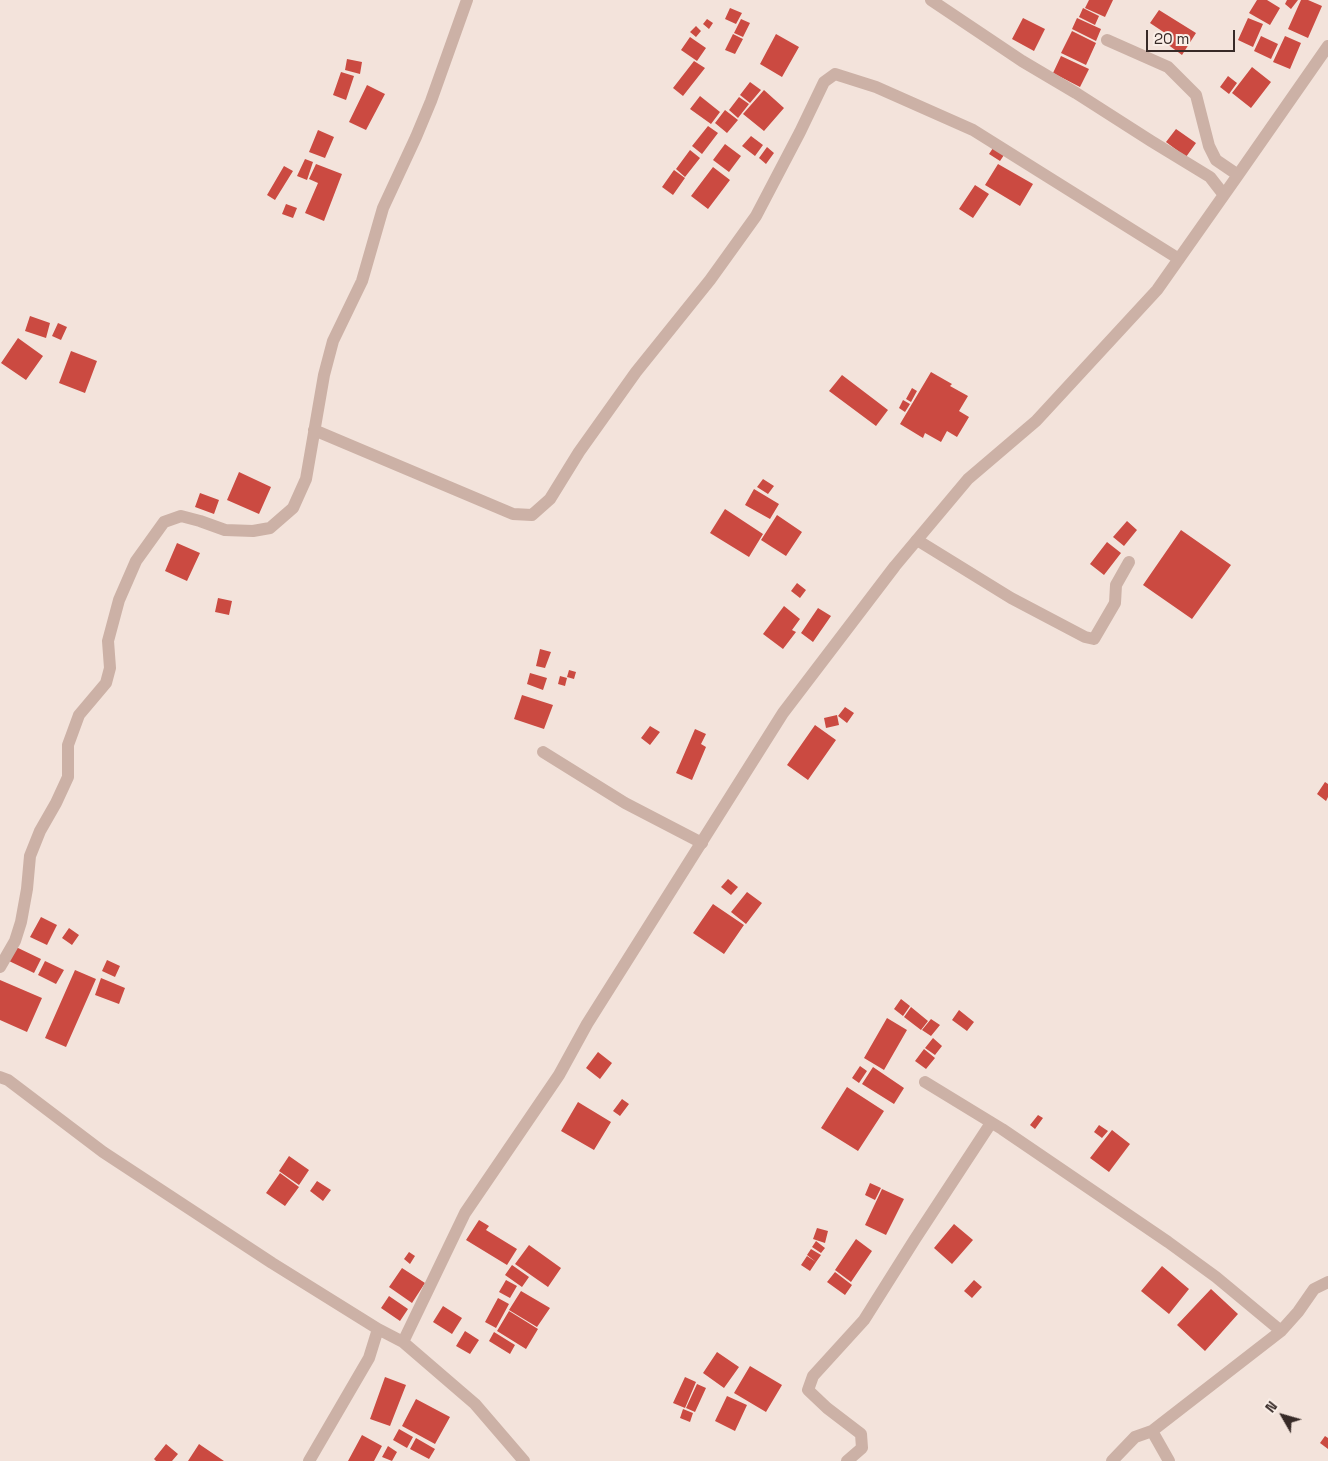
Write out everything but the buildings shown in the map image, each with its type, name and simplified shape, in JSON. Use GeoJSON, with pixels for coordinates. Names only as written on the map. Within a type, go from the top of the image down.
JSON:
{"type":"FeatureCollection","features":[{"type":"Feature","properties":{"kind":"street"},"geometry":{"type":"LineString","coordinates":[[0,967],[16,941],[27,889],[30,856],[40,830],[56,803],[68,777],[68,745],[76,723],[79,715],[106,682],[110,668],[108,641],[119,600],[136,561],[164,522],[181,516],[200,520],[225,530],[253,531],[270,528],[293,508],[306,479],[324,374],[333,341],[362,281],[383,208],[432,101],[467,0]]}},
{"type":"Feature","properties":{"kind":"street"},"geometry":{"type":"LineString","coordinates":[[931,0],[1022,61],[1210,177],[1224,196]]}},
{"type":"Feature","properties":{"kind":"street"},"geometry":{"type":"LineString","coordinates":[[1107,40],[1168,67],[1196,94],[1208,146],[1216,160],[1238,175]]}},
{"type":"Feature","properties":{"kind":"street"},"geometry":{"type":"LineString","coordinates":[[403,1342],[465,1213],[559,1075],[587,1024],[783,713],[895,566],[968,479],[1036,421],[1156,290],[1328,46]]}},
{"type":"Feature","properties":{"kind":"street"},"geometry":{"type":"LineString","coordinates":[[314,430],[512,514],[532,515],[550,499],[579,452],[636,372],[710,280],[756,216],[824,82],[835,74],[876,87],[972,130],[1178,259]]}},
{"type":"Feature","properties":{"kind":"street"},"geometry":{"type":"LineString","coordinates":[[917,540],[1011,598],[1085,637],[1094,639],[1115,603],[1116,585],[1129,562]]}},
{"type":"Feature","properties":{"kind":"street"},"geometry":{"type":"LineString","coordinates":[[543,752],[625,803],[702,842]]}},
{"type":"Feature","properties":{"kind":"street"},"geometry":{"type":"LineString","coordinates":[[0,1077],[8,1080],[103,1152],[272,1263],[378,1329],[403,1342],[475,1404],[524,1461]]}},
{"type":"Feature","properties":{"kind":"street"},"geometry":{"type":"LineString","coordinates":[[925,1082],[991,1123],[1168,1242],[1216,1277],[1281,1331]]}},
{"type":"Feature","properties":{"kind":"street"},"geometry":{"type":"LineString","coordinates":[[847,1461],[862,1448],[861,1434],[827,1408],[808,1390],[813,1376],[864,1320],[914,1239],[991,1123]]}},
{"type":"Feature","properties":{"kind":"street"},"geometry":{"type":"LineString","coordinates":[[1112,1461],[1135,1437],[1152,1432],[1281,1331],[1298,1312],[1314,1289],[1328,1282]]}},
{"type":"Feature","properties":{"kind":"street"},"geometry":{"type":"LineString","coordinates":[[309,1461],[369,1358],[378,1329]]}},
{"type":"Feature","properties":{"kind":"street"},"geometry":{"type":"LineString","coordinates":[[1152,1432],[1168,1461]]}}]}
